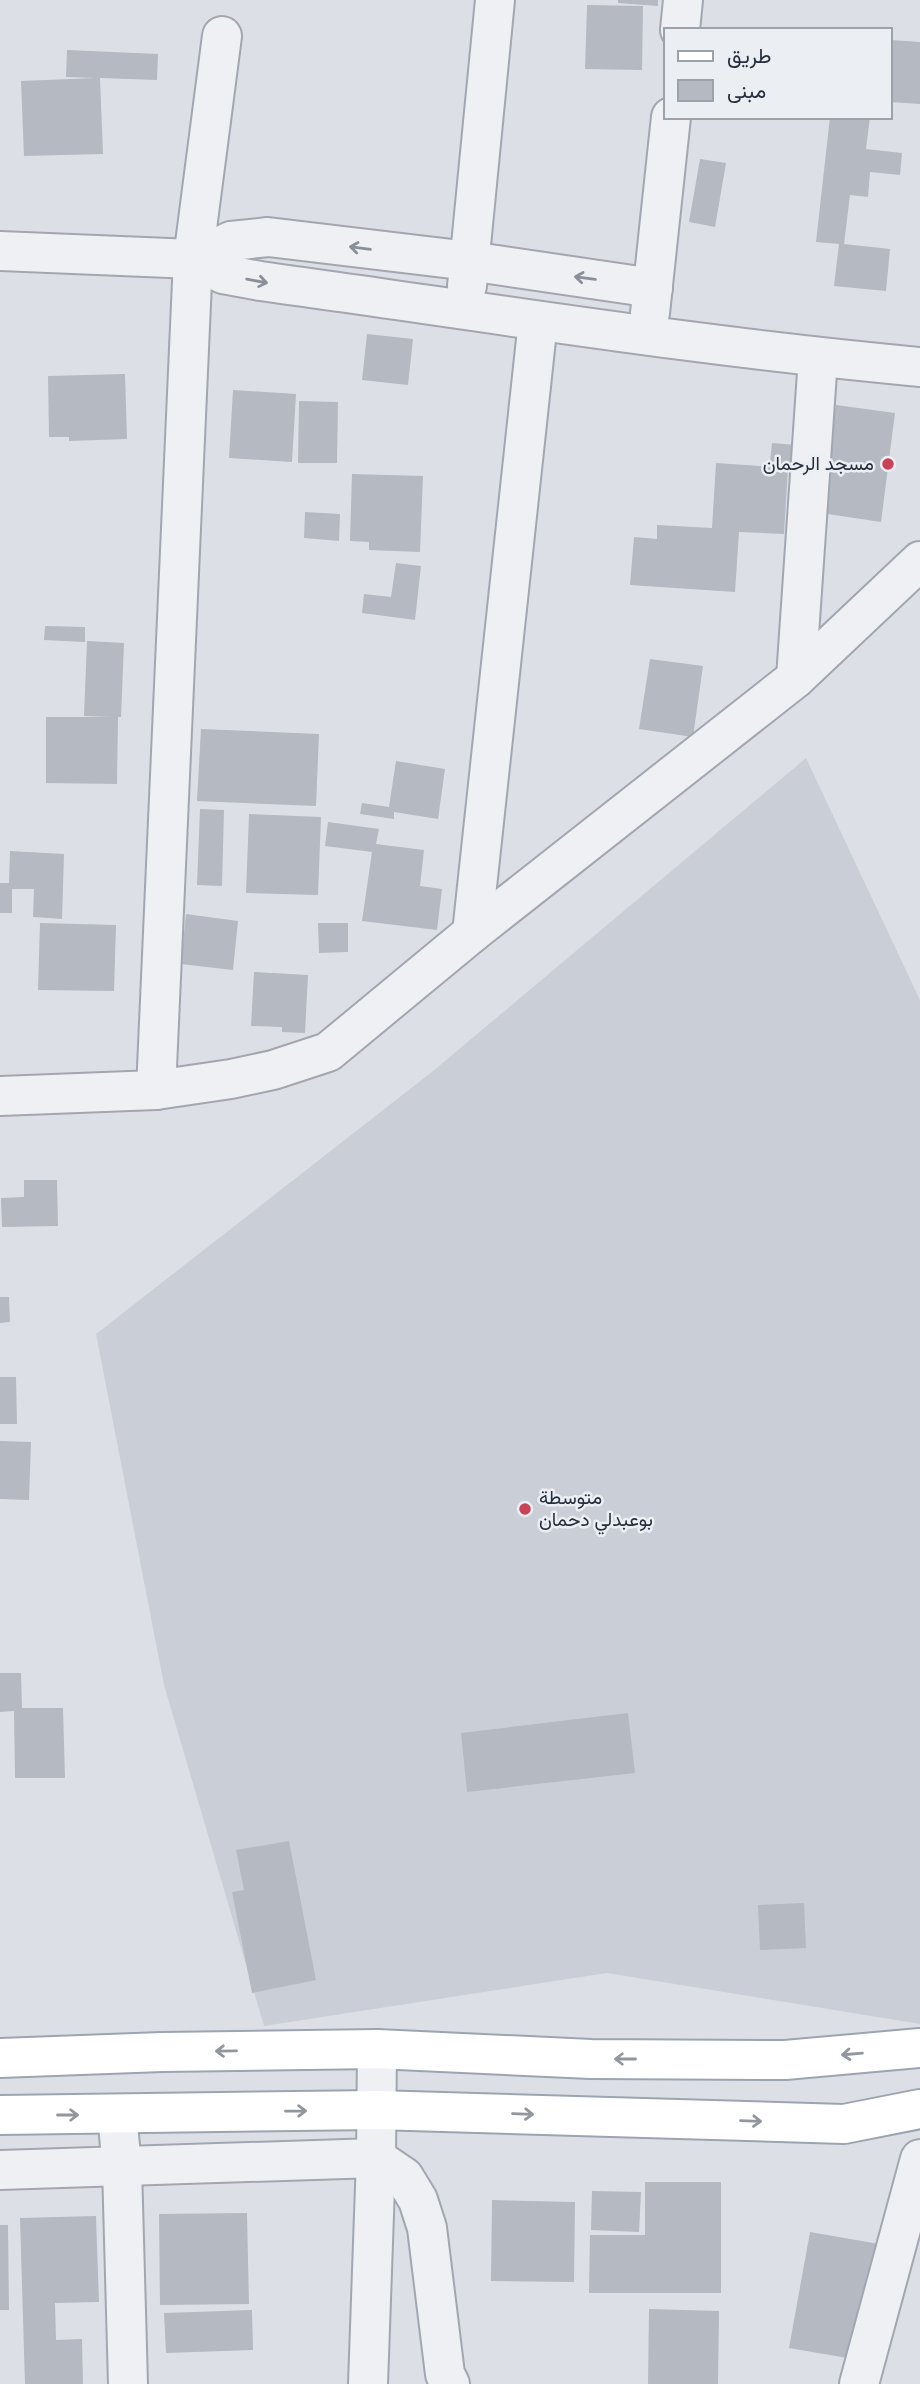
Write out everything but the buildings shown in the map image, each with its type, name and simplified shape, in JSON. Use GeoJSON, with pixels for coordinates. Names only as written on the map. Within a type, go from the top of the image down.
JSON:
{"type":"FeatureCollection","features":[{"type":"Feature","properties":{"kind":"main road"},"geometry":{"type":"LineString","coordinates":[[0,2058],[162,2052],[377,2049],[591,2059],[785,2060],[920,2048]]}},
{"type":"Feature","properties":{"kind":"main road"},"geometry":{"type":"LineString","coordinates":[[0,2115],[376,2109],[844,2124],[920,2109]]}},
{"type":"Feature","properties":{"kind":"street"},"geometry":{"type":"LineString","coordinates":[[464,309],[495,0]]}},
{"type":"Feature","properties":{"kind":"street"},"geometry":{"type":"LineString","coordinates":[[680,28],[683,0]]}},
{"type":"Feature","properties":{"kind":"street"},"geometry":{"type":"LineString","coordinates":[[156,1090],[193,259],[222,36]]}},
{"type":"Feature","properties":{"kind":"street"},"geometry":{"type":"LineString","coordinates":[[648,336],[670,119]]}},
{"type":"Feature","properties":{"kind":"street"},"geometry":{"type":"LineString","coordinates":[[193,259],[230,241],[268,237],[469,261],[653,288]]}},
{"type":"Feature","properties":{"kind":"street"},"geometry":{"type":"LineString","coordinates":[[0,251],[193,259],[223,274],[260,281],[648,336],[818,358],[920,367]]}},
{"type":"Feature","properties":{"kind":"street"},"geometry":{"type":"LineString","coordinates":[[472,933],[538,321]]}},
{"type":"Feature","properties":{"kind":"street"},"geometry":{"type":"LineString","coordinates":[[796,678],[818,358]]}},
{"type":"Feature","properties":{"kind":"street"},"geometry":{"type":"LineString","coordinates":[[0,1096],[156,1090],[273,1070],[328,1052],[472,933],[796,678],[920,561]]}},
{"type":"Feature","properties":{"kind":"street"},"geometry":{"type":"LineString","coordinates":[[368,2384],[377,2049]]}},
{"type":"Feature","properties":{"kind":"street"},"geometry":{"type":"LineString","coordinates":[[117,2114],[122,2167],[128,2384]]}},
{"type":"Feature","properties":{"kind":"street"},"geometry":{"type":"LineString","coordinates":[[0,2170],[376,2158],[404,2177],[421,2209],[427,2228],[445,2374],[450,2384]]}},
{"type":"Feature","properties":{"kind":"street"},"geometry":{"type":"LineString","coordinates":[[859,2384],[920,2159]]}},
{"type":"Feature","properties":{"kind":"shaded area","name":"متوسطة بوعبدلي دحمان"},"geometry":{"type":"Polygon","coordinates":[[[806,758],[920,1000],[920,2024],[607,1973],[264,2026],[164,1685],[96,1334],[433,1071],[806,758]]]}},
{"type":"Feature","properties":{"kind":"place","name":"مسجد الرحمان"},"geometry":{"type":"Point","coordinates":[888,464]}},
{"type":"Feature","properties":{"kind":"place","name":"متوسطة بوعبدلي دحمان"},"geometry":{"type":"Point","coordinates":[525,1509]}}]}
